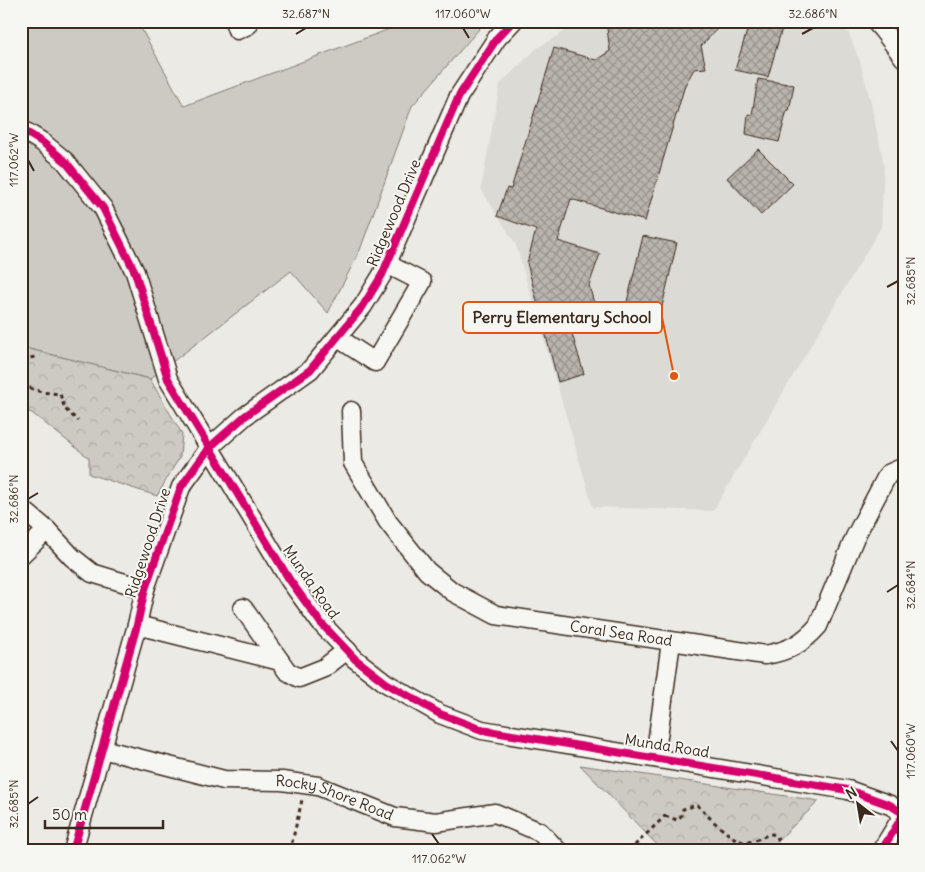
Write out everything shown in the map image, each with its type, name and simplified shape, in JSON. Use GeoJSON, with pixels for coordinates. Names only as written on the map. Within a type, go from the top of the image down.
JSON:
{"type":"FeatureCollection","features":[{"type":"Feature","properties":{"kind":"street","name":"Ridgewood Drive"},"geometry":{"type":"LineString","coordinates":[[73,851],[137,624],[145,589],[181,486],[210,448],[245,416],[310,370],[363,306],[382,276],[459,96],[497,38],[514,21]]}},
{"type":"Feature","properties":{"kind":"street"},"geometry":{"type":"LineString","coordinates":[[875,21],[904,58]]}},
{"type":"Feature","properties":{"kind":"street","name":"Munda Road"},"geometry":{"type":"LineString","coordinates":[[21,129],[42,142],[65,161],[103,208],[135,272],[168,379],[289,579],[320,622],[347,650],[386,683],[440,714],[482,730],[848,790],[890,805],[904,814]]}},
{"type":"Feature","properties":{"kind":"street"},"geometry":{"type":"LineString","coordinates":[[338,338],[375,362],[422,282],[387,264]]}},
{"type":"Feature","properties":{"kind":"street","name":"Coral Sea Road"},"geometry":{"type":"LineString","coordinates":[[351,411],[353,462],[388,522],[426,571],[453,592],[496,615],[766,655],[794,647],[808,637],[818,626],[855,537],[888,474],[904,467]]}},
{"type":"Feature","properties":{"kind":"street"},"geometry":{"type":"LineString","coordinates":[[21,508],[47,530],[72,557],[92,573],[145,589]]}},
{"type":"Feature","properties":{"kind":"street"},"geometry":{"type":"LineString","coordinates":[[21,555],[47,530]]}},
{"type":"Feature","properties":{"kind":"street"},"geometry":{"type":"LineString","coordinates":[[243,608],[287,671],[299,678],[324,668],[347,650]]}},
{"type":"Feature","properties":{"kind":"street"},"geometry":{"type":"LineString","coordinates":[[137,624],[280,661]]}},
{"type":"Feature","properties":{"kind":"street"},"geometry":{"type":"LineString","coordinates":[[655,758],[671,642]]}},
{"type":"Feature","properties":{"kind":"street","name":"Rocky Shore Road"},"geometry":{"type":"LineString","coordinates":[[102,749],[224,780],[282,781],[318,786],[396,817],[436,822],[495,813],[540,832],[558,851]]}},
{"type":"Feature","properties":{"kind":"street"},"geometry":{"type":"LineString","coordinates":[[881,851],[904,814]]}},
{"type":"Feature","properties":{"kind":"path"},"geometry":{"type":"LineString","coordinates":[[21,369],[23,362],[29,358],[36,357]]}},
{"type":"Feature","properties":{"kind":"path"},"geometry":{"type":"LineString","coordinates":[[21,380],[22,385],[41,392],[60,394],[65,409],[78,422]]}},
{"type":"Feature","properties":{"kind":"path"},"geometry":{"type":"LineString","coordinates":[[290,851],[302,799]]}},
{"type":"Feature","properties":{"kind":"path"},"geometry":{"type":"LineString","coordinates":[[629,851],[664,814],[677,820],[681,816],[683,809],[697,805],[727,834],[738,840],[744,842],[772,834],[776,835],[780,843],[776,851]]}},
{"type":"Feature","properties":{"kind":"shaded area"},"geometry":{"type":"Polygon","coordinates":[[[570,21],[844,21],[860,62],[871,102],[884,166],[881,227],[713,511],[593,507],[516,245],[481,189],[500,84],[536,49],[565,31],[570,21]]]}},
{"type":"Feature","properties":{"kind":"green space"},"geometry":{"type":"Polygon","coordinates":[[[21,21],[137,21],[184,106],[411,21],[486,21],[412,106],[360,250],[328,313],[291,271],[150,379],[21,347],[21,21]]]}},
{"type":"Feature","properties":{"kind":"green space"},"geometry":{"type":"Polygon","coordinates":[[[21,347],[150,379],[182,434],[180,456],[157,496],[89,474],[89,458],[32,413],[21,409],[21,347]]]}},
{"type":"Feature","properties":{"kind":"green space"},"geometry":{"type":"Polygon","coordinates":[[[580,765],[819,801],[767,851],[663,851],[580,765]]]}},
{"type":"Feature","properties":{"kind":"building"},"geometry":{"type":"Polygon","coordinates":[[[606,21],[716,21],[717,29],[701,46],[706,68],[694,69],[685,85],[645,221],[571,199],[558,241],[600,254],[589,285],[598,318],[570,327],[584,374],[558,382],[527,263],[536,230],[497,216],[507,188],[511,189],[554,48],[596,60],[610,51],[606,21]]]}},
{"type":"Feature","properties":{"kind":"building"},"geometry":{"type":"Polygon","coordinates":[[[750,21],[784,21],[768,77],[735,70],[750,21]]]}},
{"type":"Feature","properties":{"kind":"building"},"geometry":{"type":"Polygon","coordinates":[[[758,79],[794,85],[789,111],[787,110],[779,142],[746,134],[748,114],[752,115],[758,79]]]}},
{"type":"Feature","properties":{"kind":"building"},"geometry":{"type":"Polygon","coordinates":[[[758,149],[793,184],[761,215],[727,178],[758,149]]]}},
{"type":"Feature","properties":{"kind":"building"},"geometry":{"type":"Polygon","coordinates":[[[643,236],[677,243],[660,315],[626,306],[643,236]]]}},
{"type":"Feature","properties":{"kind":"cycle path"},"geometry":{"type":"LineString","coordinates":[[73,851],[137,625],[145,589],[181,487],[210,447],[245,416],[310,370],[363,306],[382,275],[459,96],[497,38],[513,21]]}},
{"type":"Feature","properties":{"kind":"cycle path"},"geometry":{"type":"LineString","coordinates":[[21,129],[42,142],[65,161],[103,208],[135,272],[168,379],[289,579],[320,622],[355,659],[386,683],[440,714],[482,730],[848,790],[890,805],[904,814],[881,851]]}},
{"type":"Feature","properties":{"kind":"place","name":"Perry Elementary School"},"geometry":{"type":"Point","coordinates":[674,376]}}]}
